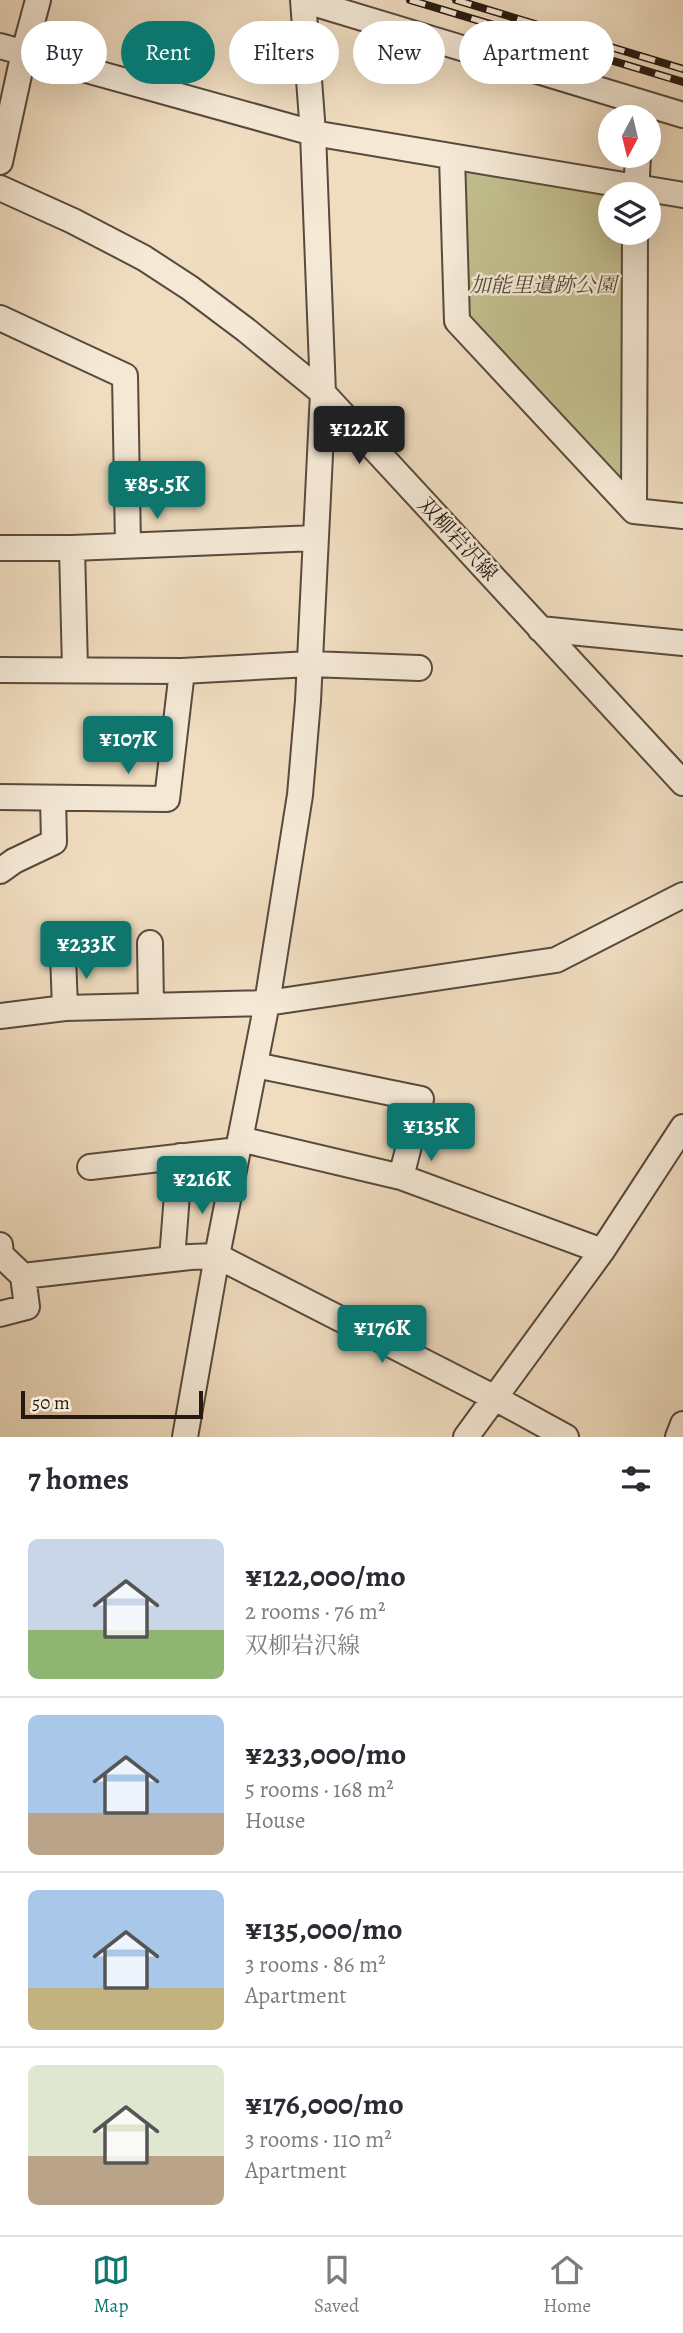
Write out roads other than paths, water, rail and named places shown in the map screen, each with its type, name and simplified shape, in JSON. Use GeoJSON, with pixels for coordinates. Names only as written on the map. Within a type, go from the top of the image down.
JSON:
{"type":"FeatureCollection","features":[{"type":"Feature","properties":{"kind":"street"},"geometry":{"type":"LineString","coordinates":[[32,21],[38,0]]}},
{"type":"Feature","properties":{"kind":"street"},"geometry":{"type":"LineString","coordinates":[[185,1437],[217,1256],[267,1003],[300,795],[310,664],[323,393],[313,133],[303,0],[627,105]]}},
{"type":"Feature","properties":{"kind":"street"},"geometry":{"type":"LineString","coordinates":[[0,46],[21,51]]}},
{"type":"Feature","properties":{"kind":"street"},"geometry":{"type":"LineString","coordinates":[[0,162],[21,66]]}},
{"type":"Feature","properties":{"kind":"street"},"geometry":{"type":"LineString","coordinates":[[107,75],[313,133],[598,184]]}},
{"type":"Feature","properties":{"kind":"street"},"geometry":{"type":"LineString","coordinates":[[662,112],[683,115]]}},
{"type":"Feature","properties":{"kind":"street"},"geometry":{"type":"LineString","coordinates":[[452,157],[457,321],[634,511],[683,516]]}},
{"type":"Feature","properties":{"kind":"street","name":"双柳岩沢線"},"geometry":{"type":"LineString","coordinates":[[0,188],[73,221],[190,288],[323,393],[683,783]]}},
{"type":"Feature","properties":{"kind":"street"},"geometry":{"type":"LineString","coordinates":[[661,193],[683,195]]}},
{"type":"Feature","properties":{"kind":"street"},"geometry":{"type":"LineString","coordinates":[[634,511],[635,245]]}},
{"type":"Feature","properties":{"kind":"street"},"geometry":{"type":"LineString","coordinates":[[0,318],[125,376],[128,545]]}},
{"type":"Feature","properties":{"kind":"street"},"geometry":{"type":"LineString","coordinates":[[0,548],[72,548],[316,538]]}},
{"type":"Feature","properties":{"kind":"street"},"geometry":{"type":"LineString","coordinates":[[72,548],[75,669]]}},
{"type":"Feature","properties":{"kind":"street"},"geometry":{"type":"LineString","coordinates":[[540,629],[683,643]]}},
{"type":"Feature","properties":{"kind":"street"},"geometry":{"type":"LineString","coordinates":[[0,670],[182,671],[310,664],[419,668]]}},
{"type":"Feature","properties":{"kind":"street"},"geometry":{"type":"LineString","coordinates":[[0,797],[167,799],[182,671]]}},
{"type":"Feature","properties":{"kind":"street"},"geometry":{"type":"LineString","coordinates":[[0,872],[14,861],[54,842],[53,798]]}},
{"type":"Feature","properties":{"kind":"street"},"geometry":{"type":"LineString","coordinates":[[0,1016],[65,1009],[267,1003],[556,960],[683,895]]}},
{"type":"Feature","properties":{"kind":"street"},"geometry":{"type":"LineString","coordinates":[[150,943],[151,1006]]}},
{"type":"Feature","properties":{"kind":"street"},"geometry":{"type":"LineString","coordinates":[[62,955],[65,1009]]}},
{"type":"Feature","properties":{"kind":"street"},"geometry":{"type":"LineString","coordinates":[[255,1065],[421,1099],[401,1177]]}},
{"type":"Feature","properties":{"kind":"street"},"geometry":{"type":"LineString","coordinates":[[466,1437],[679,1142]]}},
{"type":"Feature","properties":{"kind":"street"},"geometry":{"type":"LineString","coordinates":[[90,1167],[180,1157],[239,1144],[401,1177],[602,1251]]}},
{"type":"Feature","properties":{"kind":"street"},"geometry":{"type":"LineString","coordinates":[[172,1259],[180,1157]]}},
{"type":"Feature","properties":{"kind":"street"},"geometry":{"type":"LineString","coordinates":[[0,1245],[2,1255],[23,1276],[27,1307],[0,1314]]}},
{"type":"Feature","properties":{"kind":"street"},"geometry":{"type":"LineString","coordinates":[[23,1276],[217,1256],[566,1437]]}},
{"type":"Feature","properties":{"kind":"street"},"geometry":{"type":"LineString","coordinates":[[678,1437],[683,1424]]}},
{"type":"Feature","properties":{"kind":"railway"},"geometry":{"type":"LineString","coordinates":[[410,0],[683,82]]}},
{"type":"Feature","properties":{"kind":"railway"},"geometry":{"type":"LineString","coordinates":[[456,0],[683,69]]}},
{"type":"Feature","properties":{"kind":"park label","name":"加能里遺跡公園"},"geometry":{"type":"Point","coordinates":[543,285]}}]}
